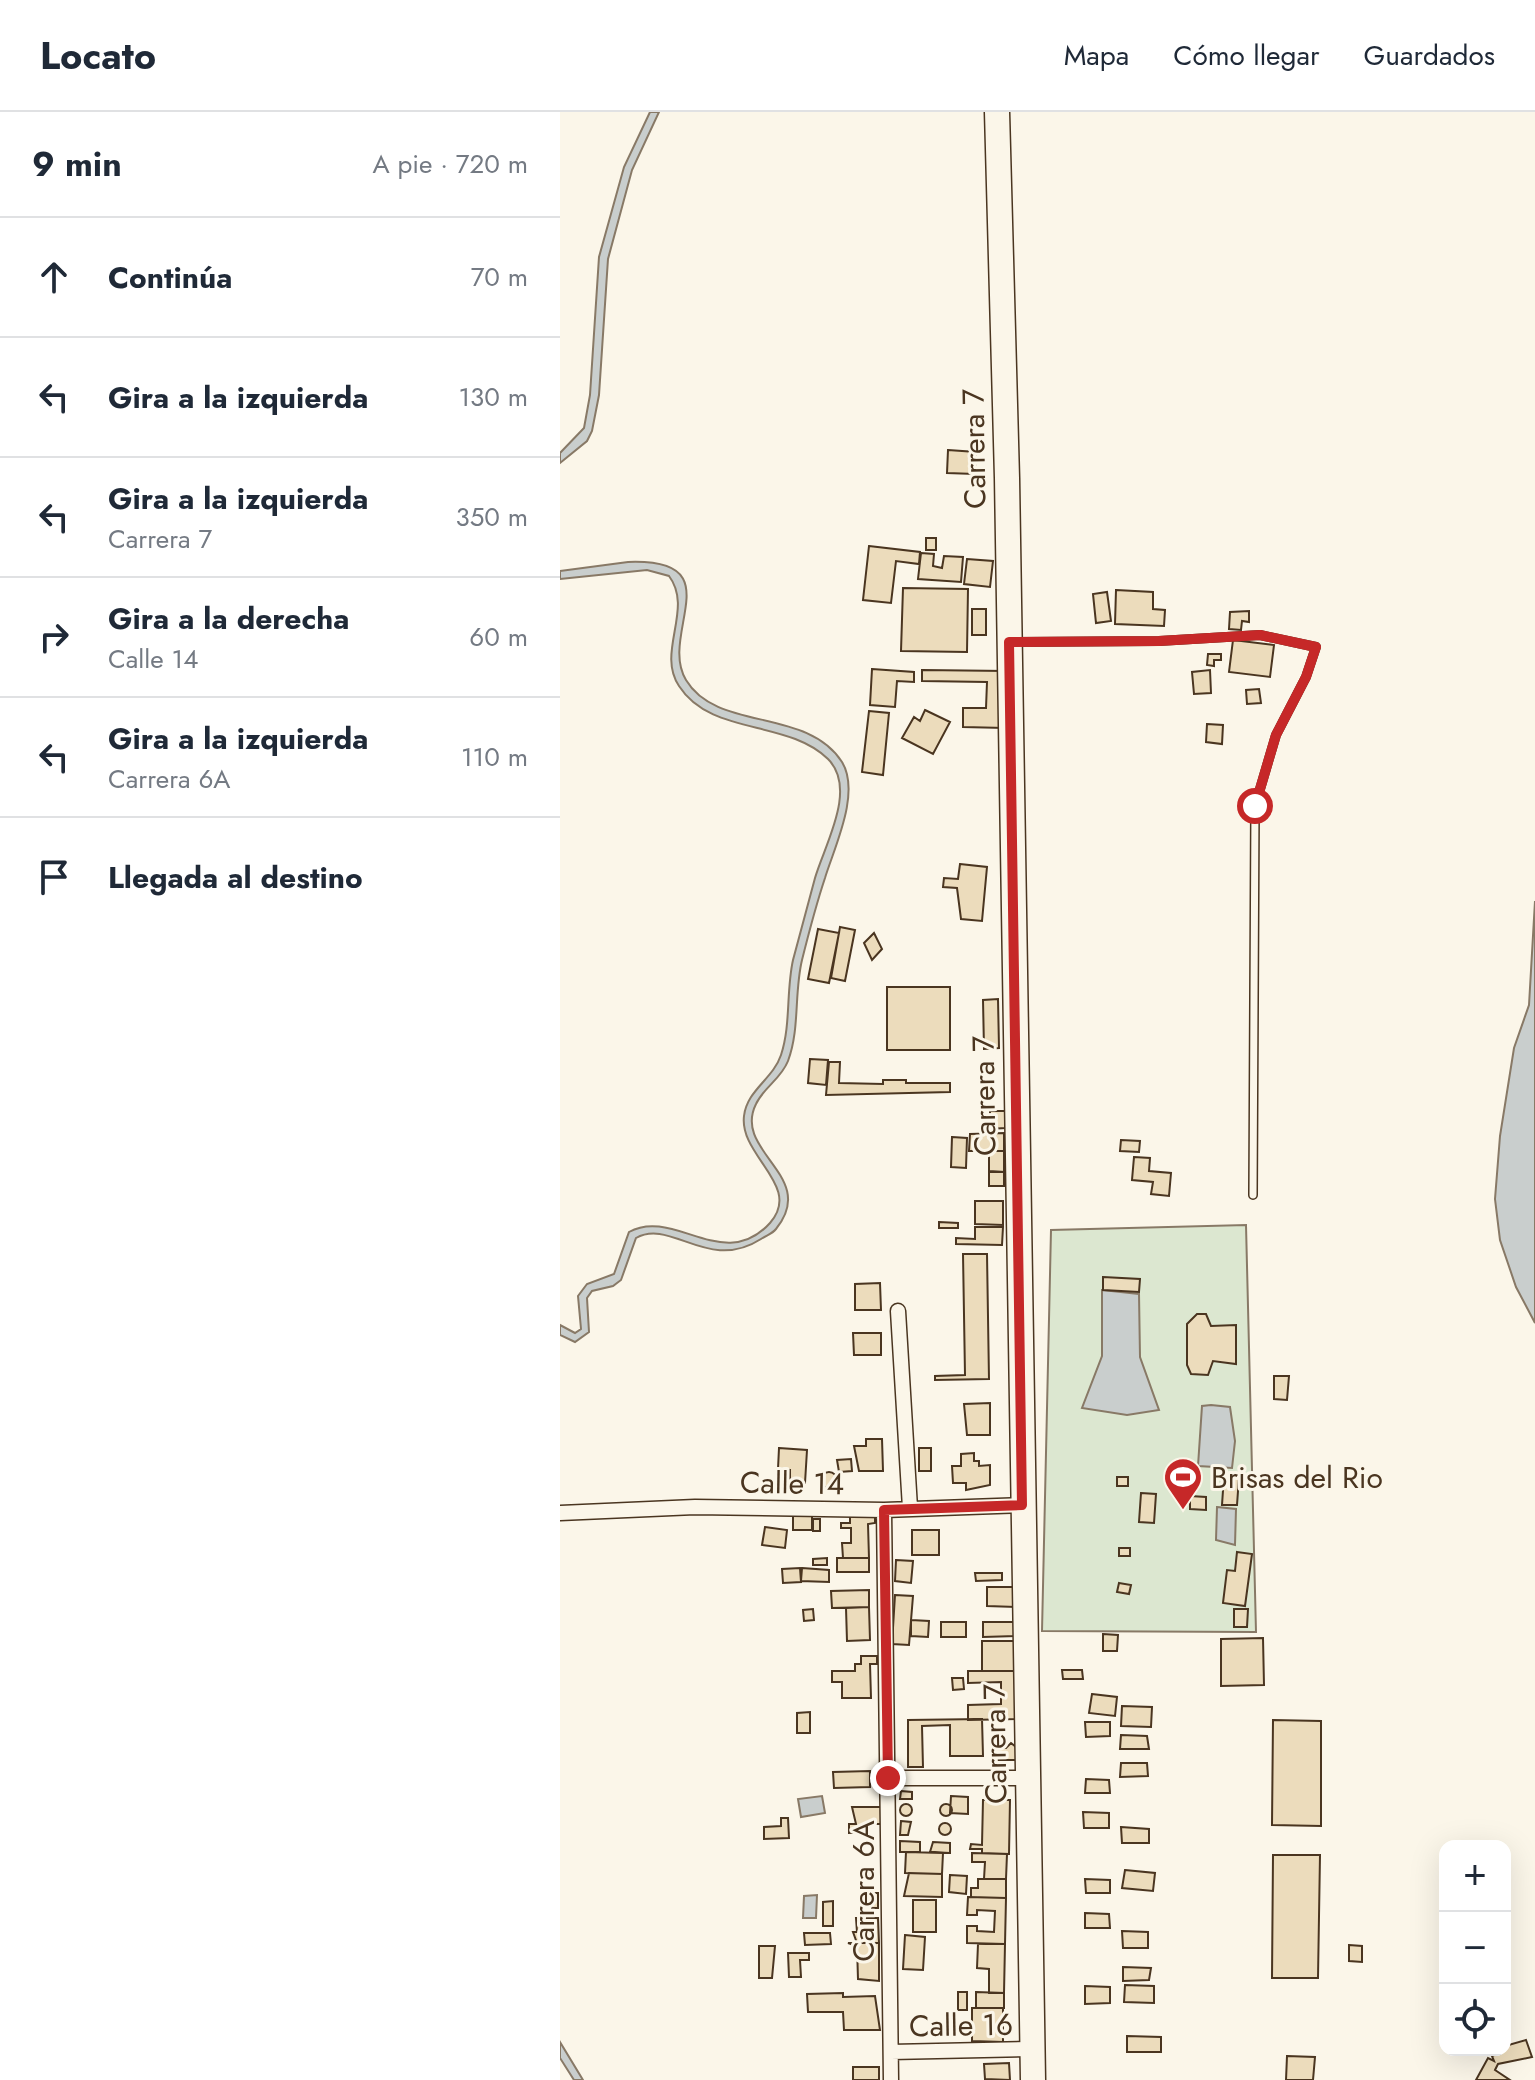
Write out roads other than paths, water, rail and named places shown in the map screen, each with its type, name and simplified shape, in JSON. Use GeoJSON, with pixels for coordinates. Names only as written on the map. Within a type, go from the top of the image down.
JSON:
{"type":"FeatureCollection","features":[{"type":"Feature","properties":{"kind":"main road","name":"Carrera 7"},"geometry":{"type":"LineString","coordinates":[[997,112],[1033,2080]]}},
{"type":"Feature","properties":{"kind":"street"},"geometry":{"type":"LineString","coordinates":[[898,1311],[910,1508]]}},
{"type":"Feature","properties":{"kind":"street","name":"Calle 14"},"geometry":{"type":"LineString","coordinates":[[560,1513],[695,1507],[884,1510],[1022,1505]]}},
{"type":"Feature","properties":{"kind":"street","name":"Carrera 6A"},"geometry":{"type":"LineString","coordinates":[[884,1510],[891,2080]]}},
{"type":"Feature","properties":{"kind":"street"},"geometry":{"type":"LineString","coordinates":[[888,1778],[1028,1778]]}},
{"type":"Feature","properties":{"kind":"street","name":"Calle 16"},"geometry":{"type":"LineString","coordinates":[[891,2052],[1032,2049]]}},
{"type":"Feature","properties":{"kind":"lane"},"geometry":{"type":"LineString","coordinates":[[1009,642],[1159,641],[1260,635],[1316,647],[1306,677],[1276,735],[1255,806],[1253,1195]]}},
{"type":"Feature","properties":{"kind":"place","name":"Brisas del Rio"},"geometry":{"type":"Point","coordinates":[1183,1511]}}]}
